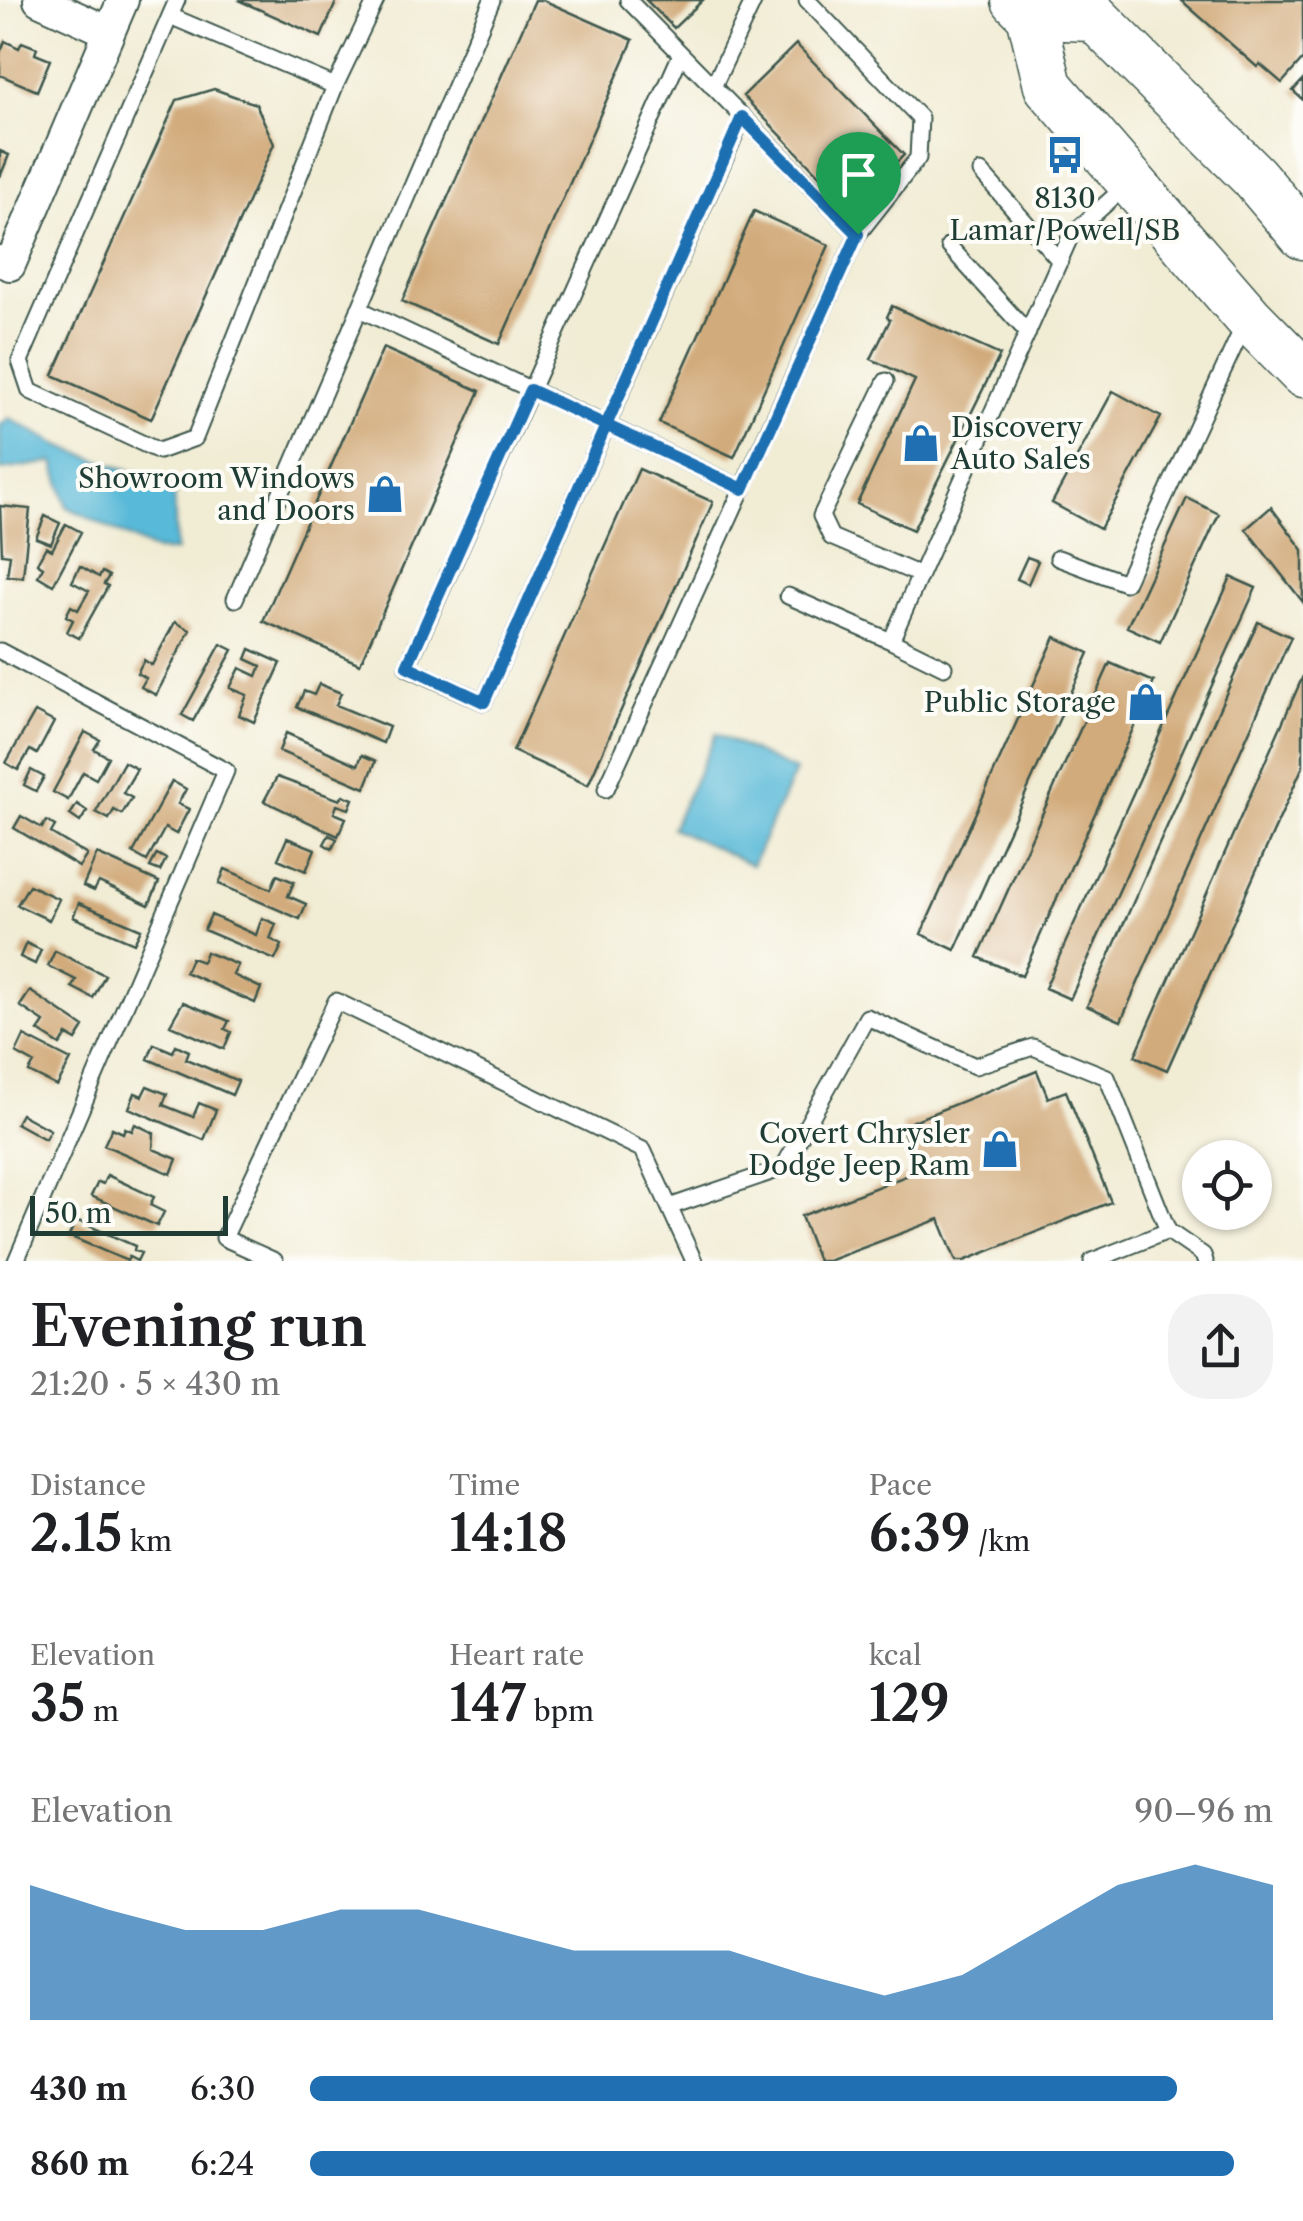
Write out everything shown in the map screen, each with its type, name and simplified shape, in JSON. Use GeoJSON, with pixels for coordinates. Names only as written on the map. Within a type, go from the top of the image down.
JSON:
{"type":"FeatureCollection","features":[{"type":"Feature","properties":{"kind":"main road"},"geometry":{"type":"LineString","coordinates":[[1298,371],[1048,86],[1028,5],[1094,16],[1254,176],[1303,235]]}},
{"type":"Feature","properties":{"kind":"main road"},"geometry":{"type":"LineString","coordinates":[[1254,176],[1303,214]]}},
{"type":"Feature","properties":{"kind":"street"},"geometry":{"type":"LineString","coordinates":[[39,0],[109,32]]}},
{"type":"Feature","properties":{"kind":"street"},"geometry":{"type":"LineString","coordinates":[[5,263],[123,0]]}},
{"type":"Feature","properties":{"kind":"lane"},"geometry":{"type":"LineString","coordinates":[[335,86],[174,8],[20,361],[30,392],[158,451],[195,438],[335,86],[376,0]]}},
{"type":"Feature","properties":{"kind":"lane"},"geometry":{"type":"LineString","coordinates":[[234,599],[492,0]]}},
{"type":"Feature","properties":{"kind":"lane"},"geometry":{"type":"LineString","coordinates":[[628,0],[858,234]]}},
{"type":"Feature","properties":{"kind":"lane"},"geometry":{"type":"LineString","coordinates":[[713,87],[754,0]]}},
{"type":"Feature","properties":{"kind":"lane"},"geometry":{"type":"LineString","coordinates":[[606,789],[858,234],[918,158],[920,118],[807,0]]}},
{"type":"Feature","properties":{"kind":"lane"},"geometry":{"type":"LineString","coordinates":[[681,54],[407,666],[484,702],[742,117]]}},
{"type":"Feature","properties":{"kind":"lane"},"geometry":{"type":"LineString","coordinates":[[981,172],[1060,261]]}},
{"type":"Feature","properties":{"kind":"lane"},"geometry":{"type":"LineString","coordinates":[[891,641],[1071,235],[1131,181]]}},
{"type":"Feature","properties":{"kind":"lane"},"geometry":{"type":"LineString","coordinates":[[949,246],[1028,333]]}},
{"type":"Feature","properties":{"kind":"lane"},"geometry":{"type":"LineString","coordinates":[[359,309],[743,489]]}},
{"type":"Feature","properties":{"kind":"lane"},"geometry":{"type":"LineString","coordinates":[[1058,558],[1125,582],[1248,317]]}},
{"type":"Feature","properties":{"kind":"lane"},"geometry":{"type":"LineString","coordinates":[[886,381],[821,516],[831,536],[920,575]]}},
{"type":"Feature","properties":{"kind":"lane"},"geometry":{"type":"LineString","coordinates":[[788,596],[944,666]]}},
{"type":"Feature","properties":{"kind":"lane"},"geometry":{"type":"LineString","coordinates":[[0,652],[226,772],[16,1261]]}},
{"type":"Feature","properties":{"kind":"lane"},"geometry":{"type":"LineString","coordinates":[[274,1261],[224,1238],[336,1001],[643,1150],[694,1261]]}},
{"type":"Feature","properties":{"kind":"lane"},"geometry":{"type":"LineString","coordinates":[[669,1207],[784,1168],[867,1017],[975,1066],[1033,1046],[1107,1077],[1168,1231],[1205,1261]]}},
{"type":"Feature","properties":{"kind":"lane"},"geometry":{"type":"LineString","coordinates":[[1092,1261],[1168,1231]]}},
{"type":"Feature","properties":{"kind":"water"},"geometry":{"type":"Polygon","coordinates":[[[9,418],[62,447],[174,487],[176,551],[156,551],[67,507],[54,462],[0,470],[0,426],[9,418]]]}},
{"type":"Feature","properties":{"kind":"water"},"geometry":{"type":"Polygon","coordinates":[[[716,734],[795,771],[752,865],[672,828],[716,734]]]}},
{"type":"Feature","properties":{"kind":"building"},"geometry":{"type":"Polygon","coordinates":[[[238,0],[337,0],[321,37],[238,0]]]}},
{"type":"Feature","properties":{"kind":"building"},"geometry":{"type":"Polygon","coordinates":[[[535,0],[543,0],[633,40],[499,344],[402,301],[535,0]]]}},
{"type":"Feature","properties":{"kind":"building"},"geometry":{"type":"Polygon","coordinates":[[[646,0],[703,0],[674,28],[646,0]]]}},
{"type":"Feature","properties":{"kind":"building"},"geometry":{"type":"Polygon","coordinates":[[[1181,0],[1303,0],[1303,59],[1282,83],[1260,64],[1257,67],[1181,0]]]}},
{"type":"Feature","properties":{"kind":"building"},"geometry":{"type":"Polygon","coordinates":[[[5,41],[19,48],[22,42],[37,48],[35,54],[50,60],[37,91],[0,75],[0,53],[5,41]]]}},
{"type":"Feature","properties":{"kind":"building"},"geometry":{"type":"Polygon","coordinates":[[[796,44],[904,155],[851,208],[743,96],[796,44]]]}},
{"type":"Feature","properties":{"kind":"building"},"geometry":{"type":"Polygon","coordinates":[[[1303,80],[1303,100],[1293,91],[1303,80]]]}},
{"type":"Feature","properties":{"kind":"building"},"geometry":{"type":"Polygon","coordinates":[[[214,89],[256,104],[274,144],[151,419],[53,375],[177,100],[214,89]]]}},
{"type":"Feature","properties":{"kind":"building"},"geometry":{"type":"Polygon","coordinates":[[[0,151],[9,155],[0,177],[0,151]]]}},
{"type":"Feature","properties":{"kind":"building"},"geometry":{"type":"Polygon","coordinates":[[[754,211],[829,245],[734,457],[659,423],[754,211]]]}},
{"type":"Feature","properties":{"kind":"building","name":"Discovery Auto Sales"},"geometry":{"type":"Polygon","coordinates":[[[892,306],[1000,355],[913,530],[857,504],[915,380],[871,359],[890,320],[887,317],[892,306]]]}},
{"type":"Feature","properties":{"kind":"building"},"geometry":{"type":"Polygon","coordinates":[[[383,348],[480,391],[360,664],[263,621],[383,348]]]}},
{"type":"Feature","properties":{"kind":"building"},"geometry":{"type":"Polygon","coordinates":[[[1113,391],[1161,417],[1100,529],[1052,503],[1113,391]]]}},
{"type":"Feature","properties":{"kind":"building"},"geometry":{"type":"Polygon","coordinates":[[[639,469],[713,502],[588,785],[513,751],[639,469]]]}},
{"type":"Feature","properties":{"kind":"building"},"geometry":{"type":"Polygon","coordinates":[[[1187,498],[1219,514],[1160,642],[1127,627],[1187,498]]]}},
{"type":"Feature","properties":{"kind":"building"},"geometry":{"type":"Polygon","coordinates":[[[0,506],[30,509],[23,577],[7,576],[10,555],[2,554],[0,506]]]}},
{"type":"Feature","properties":{"kind":"building"},"geometry":{"type":"Polygon","coordinates":[[[1271,507],[1303,550],[1303,602],[1246,529],[1271,507]]]}},
{"type":"Feature","properties":{"kind":"building"},"geometry":{"type":"Polygon","coordinates":[[[45,516],[60,523],[51,544],[36,538],[45,516]]]}},
{"type":"Feature","properties":{"kind":"building"},"geometry":{"type":"Polygon","coordinates":[[[66,524],[81,532],[53,585],[38,576],[43,567],[37,563],[46,547],[52,550],[66,524]]]}},
{"type":"Feature","properties":{"kind":"building"},"geometry":{"type":"Polygon","coordinates":[[[1027,557],[1038,561],[1028,584],[1017,579],[1027,557]]]}},
{"type":"Feature","properties":{"kind":"building"},"geometry":{"type":"Polygon","coordinates":[[[80,566],[99,577],[102,572],[109,576],[104,584],[108,586],[79,638],[67,632],[73,620],[66,616],[71,606],[78,610],[89,591],[72,582],[80,566]]]}},
{"type":"Feature","properties":{"kind":"building"},"geometry":{"type":"Polygon","coordinates":[[[1231,577],[1256,588],[1070,999],[1045,988],[1231,577]]]}},
{"type":"Feature","properties":{"kind":"building"},"geometry":{"type":"Polygon","coordinates":[[[175,622],[190,630],[156,695],[141,687],[146,678],[137,673],[144,660],[152,665],[175,622]]]}},
{"type":"Feature","properties":{"kind":"building"},"geometry":{"type":"Polygon","coordinates":[[[1258,622],[1291,637],[1121,1021],[1087,1006],[1258,622]]]}},
{"type":"Feature","properties":{"kind":"building"},"geometry":{"type":"Polygon","coordinates":[[[1055,637],[1089,653],[955,950],[921,934],[1055,637]]]}},
{"type":"Feature","properties":{"kind":"building"},"geometry":{"type":"Polygon","coordinates":[[[221,644],[233,650],[193,721],[182,715],[221,644]]]}},
{"type":"Feature","properties":{"kind":"building"},"geometry":{"type":"Polygon","coordinates":[[[250,649],[281,663],[254,722],[239,715],[247,695],[230,688],[240,668],[257,676],[261,666],[246,659],[250,649]]]}},
{"type":"Feature","properties":{"kind":"building"},"geometry":{"type":"Polygon","coordinates":[[[1110,663],[1154,682],[1022,976],[978,957],[1110,663]]]}},
{"type":"Feature","properties":{"kind":"building"},"geometry":{"type":"Polygon","coordinates":[[[1303,676],[1303,766],[1167,1070],[1135,1056],[1303,676]]]}},
{"type":"Feature","properties":{"kind":"building"},"geometry":{"type":"Polygon","coordinates":[[[319,684],[341,693],[336,705],[389,727],[383,743],[297,707],[304,691],[314,695],[319,684]]]}},
{"type":"Feature","properties":{"kind":"building"},"geometry":{"type":"Polygon","coordinates":[[[35,712],[54,722],[37,754],[30,750],[18,770],[6,763],[35,712]]]}},
{"type":"Feature","properties":{"kind":"building"},"geometry":{"type":"Polygon","coordinates":[[[85,732],[100,740],[94,749],[108,757],[96,779],[83,772],[68,800],[53,792],[85,732]]]}},
{"type":"Feature","properties":{"kind":"building"},"geometry":{"type":"Polygon","coordinates":[[[286,733],[358,765],[362,755],[376,761],[365,788],[279,751],[286,733]]]}},
{"type":"Feature","properties":{"kind":"building"},"geometry":{"type":"Polygon","coordinates":[[[124,762],[137,769],[123,793],[132,798],[122,814],[114,810],[109,819],[96,812],[124,762]]]}},
{"type":"Feature","properties":{"kind":"building"},"geometry":{"type":"Polygon","coordinates":[[[31,770],[44,777],[36,791],[24,785],[31,770]]]}},
{"type":"Feature","properties":{"kind":"building"},"geometry":{"type":"Polygon","coordinates":[[[277,777],[340,800],[343,795],[353,799],[349,809],[337,805],[334,813],[346,818],[338,836],[264,801],[277,777]]]}},
{"type":"Feature","properties":{"kind":"building"},"geometry":{"type":"Polygon","coordinates":[[[172,781],[186,789],[178,804],[189,809],[176,834],[165,828],[147,861],[133,853],[172,781]]]}},
{"type":"Feature","properties":{"kind":"building"},"geometry":{"type":"Polygon","coordinates":[[[77,804],[87,811],[80,822],[70,815],[77,804]]]}},
{"type":"Feature","properties":{"kind":"building"},"geometry":{"type":"Polygon","coordinates":[[[21,816],[42,828],[46,821],[55,826],[51,833],[87,855],[79,867],[14,828],[21,816]]]}},
{"type":"Feature","properties":{"kind":"building"},"geometry":{"type":"Polygon","coordinates":[[[329,835],[337,839],[332,849],[324,844],[329,835]]]}},
{"type":"Feature","properties":{"kind":"building"},"geometry":{"type":"Polygon","coordinates":[[[287,838],[315,849],[306,871],[278,859],[287,838]]]}},
{"type":"Feature","properties":{"kind":"building"},"geometry":{"type":"Polygon","coordinates":[[[97,854],[159,882],[149,905],[99,882],[94,891],[83,886],[97,854]]]}},
{"type":"Feature","properties":{"kind":"building"},"geometry":{"type":"Polygon","coordinates":[[[157,854],[166,859],[160,871],[150,867],[157,854]]]}},
{"type":"Feature","properties":{"kind":"building"},"geometry":{"type":"Polygon","coordinates":[[[225,869],[271,889],[277,875],[294,882],[288,896],[306,904],[300,919],[219,884],[225,869]]]}},
{"type":"Feature","properties":{"kind":"building"},"geometry":{"type":"Polygon","coordinates":[[[29,885],[59,899],[49,920],[17,905],[29,885]]]}},
{"type":"Feature","properties":{"kind":"building"},"geometry":{"type":"Polygon","coordinates":[[[79,903],[141,929],[134,943],[73,917],[79,903]]]}},
{"type":"Feature","properties":{"kind":"building"},"geometry":{"type":"Polygon","coordinates":[[[211,915],[256,935],[262,918],[276,924],[270,939],[282,945],[275,960],[204,930],[211,915]]]}},
{"type":"Feature","properties":{"kind":"building"},"geometry":{"type":"Polygon","coordinates":[[[26,943],[41,950],[35,964],[20,957],[26,943]]]}},
{"type":"Feature","properties":{"kind":"building"},"geometry":{"type":"Polygon","coordinates":[[[55,951],[105,975],[93,998],[72,987],[76,980],[48,966],[55,951]]]}},
{"type":"Feature","properties":{"kind":"building"},"geometry":{"type":"Polygon","coordinates":[[[206,952],[238,965],[233,975],[261,988],[255,1003],[185,972],[191,958],[202,962],[206,952]]]}},
{"type":"Feature","properties":{"kind":"building"},"geometry":{"type":"Polygon","coordinates":[[[30,991],[84,1027],[76,1040],[67,1035],[60,1045],[38,1031],[44,1022],[20,1006],[30,991]]]}},
{"type":"Feature","properties":{"kind":"building"},"geometry":{"type":"Polygon","coordinates":[[[183,1002],[229,1021],[225,1029],[231,1032],[224,1049],[170,1025],[183,1002]]]}},
{"type":"Feature","properties":{"kind":"building"},"geometry":{"type":"Polygon","coordinates":[[[24,1036],[71,1060],[57,1086],[29,1072],[34,1063],[16,1053],[24,1036]]]}},
{"type":"Feature","properties":{"kind":"building"},"geometry":{"type":"Polygon","coordinates":[[[154,1044],[173,1052],[176,1045],[189,1051],[186,1059],[238,1081],[232,1095],[148,1059],[154,1044]]]}},
{"type":"Feature","properties":{"kind":"building","name":"Covert Chrysler Dodge Jeep Ram"},"geometry":{"type":"Polygon","coordinates":[[[1037,1071],[1048,1098],[1066,1091],[1111,1202],[964,1261],[956,1261],[939,1219],[828,1261],[818,1261],[801,1216],[919,1171],[901,1126],[1037,1071]]]}},
{"type":"Feature","properties":{"kind":"building"},"geometry":{"type":"Polygon","coordinates":[[[147,1086],[167,1094],[163,1105],[193,1117],[199,1103],[216,1110],[204,1140],[129,1108],[135,1093],[142,1096],[147,1086]]]}},
{"type":"Feature","properties":{"kind":"building"},"geometry":{"type":"Polygon","coordinates":[[[21,1114],[50,1130],[45,1139],[16,1123],[21,1114]]]}},
{"type":"Feature","properties":{"kind":"building"},"geometry":{"type":"Polygon","coordinates":[[[135,1124],[154,1133],[153,1149],[177,1159],[171,1174],[104,1145],[112,1128],[123,1133],[125,1128],[132,1131],[135,1124]]]}},
{"type":"Feature","properties":{"kind":"building"},"geometry":{"type":"Polygon","coordinates":[[[107,1175],[154,1197],[150,1205],[164,1212],[157,1226],[91,1196],[107,1175]]]}},
{"type":"Feature","properties":{"kind":"building"},"geometry":{"type":"Polygon","coordinates":[[[76,1220],[135,1246],[134,1250],[141,1253],[137,1261],[129,1257],[127,1261],[69,1236],[76,1220]]]}},
{"type":"Feature","properties":{"kind":"place","name":"8130 Lamar/Powell/SB"},"geometry":{"type":"Point","coordinates":[1065,155]}},
{"type":"Feature","properties":{"kind":"place","name":"Discovery Auto Sales"},"geometry":{"type":"Point","coordinates":[921,443]}},
{"type":"Feature","properties":{"kind":"place","name":"Showroom Windows and Doors"},"geometry":{"type":"Point","coordinates":[385,494]}},
{"type":"Feature","properties":{"kind":"place","name":"Public Storage"},"geometry":{"type":"Point","coordinates":[1146,702]}},
{"type":"Feature","properties":{"kind":"place","name":"Covert Chrysler Dodge Jeep Ram"},"geometry":{"type":"Point","coordinates":[1000,1149]}},
{"type":"Feature","properties":{"kind":"route"},"geometry":{"type":"LineString","coordinates":[[858,234],[742,117],[606,426],[484,702],[407,666],[530,390],[606,426],[743,489],[858,234]]}}]}
